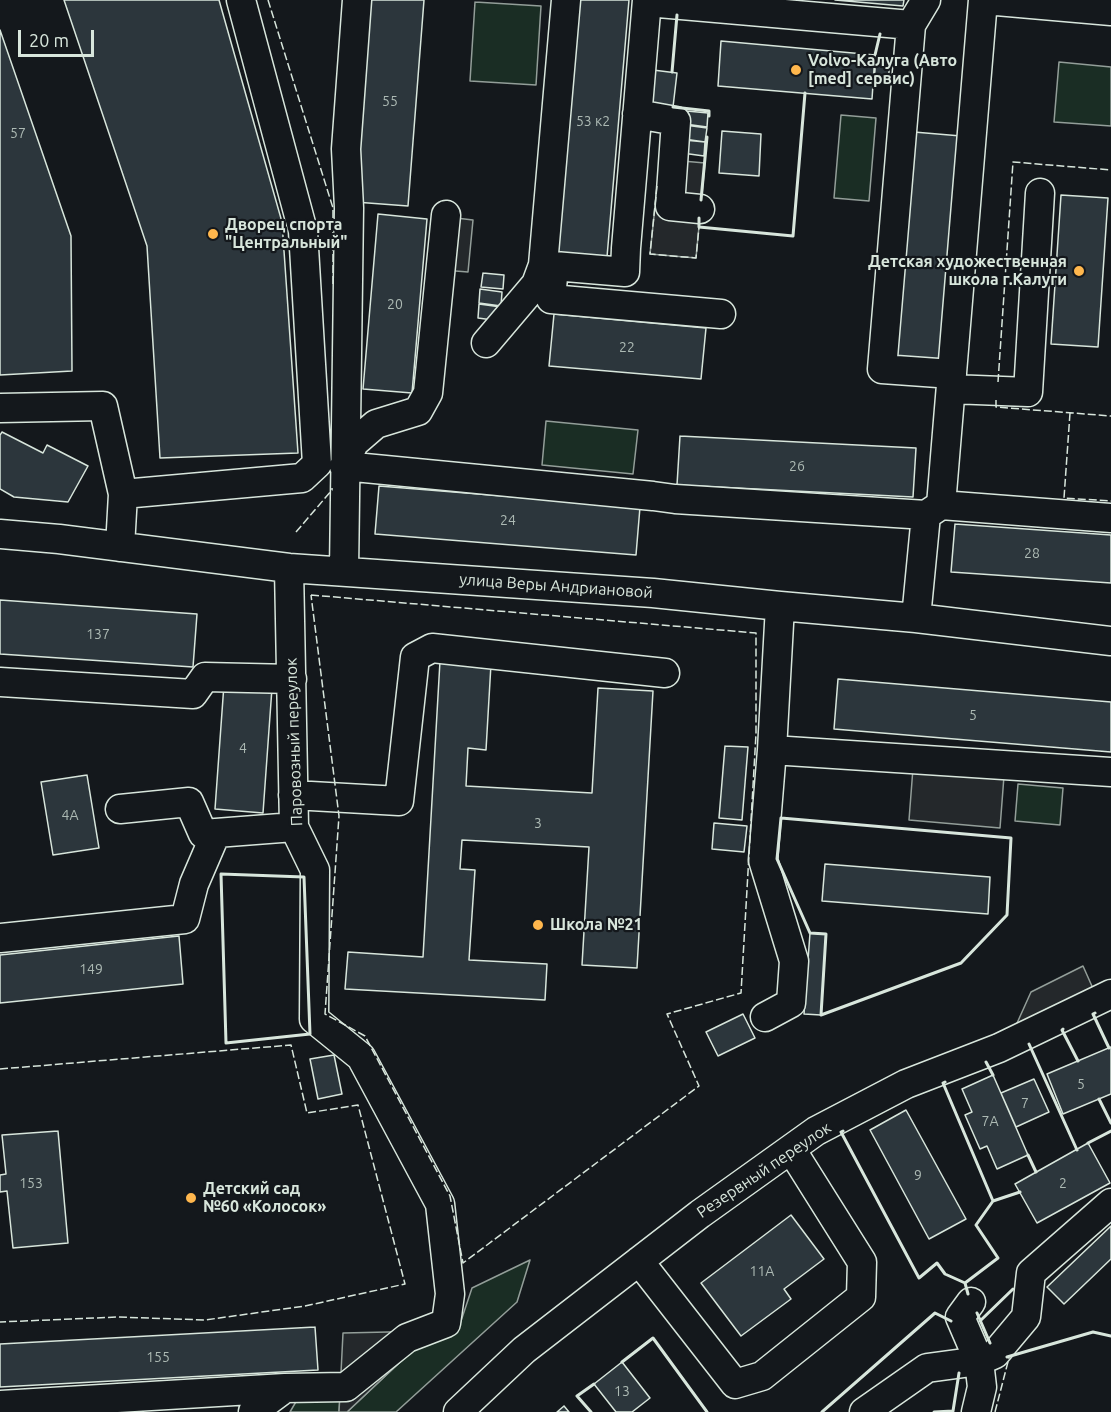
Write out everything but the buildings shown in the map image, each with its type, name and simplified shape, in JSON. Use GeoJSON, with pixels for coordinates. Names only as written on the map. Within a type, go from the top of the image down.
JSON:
{"type":"FeatureCollection","features":[{"type":"Feature","properties":{"kind":"street"},"geometry":{"type":"LineString","coordinates":[[123,494],[302,478],[317,464],[303,231],[241,0]]}},
{"type":"Feature","properties":{"kind":"street"},"geometry":{"type":"LineString","coordinates":[[344,571],[349,208],[346,149],[357,0]]}},
{"type":"Feature","properties":{"kind":"street"},"geometry":{"type":"LineString","coordinates":[[566,0],[549,265],[551,299],[721,314]]}},
{"type":"Feature","properties":{"kind":"street"},"geometry":{"type":"LineString","coordinates":[[926,0],[911,25],[882,369],[1028,392],[1040,193]]}},
{"type":"Feature","properties":{"kind":"street"},"geometry":{"type":"LineString","coordinates":[[916,618],[952,381],[984,0],[1111,11]]}},
{"type":"Feature","properties":{"kind":"street"},"geometry":{"type":"LineString","coordinates":[[549,265],[625,272],[647,1],[911,25]]}},
{"type":"Feature","properties":{"kind":"street"},"geometry":{"type":"LineString","coordinates":[[637,114],[676,121],[670,206],[700,209]]}},
{"type":"Feature","properties":{"kind":"street"},"geometry":{"type":"LineString","coordinates":[[344,466],[354,443],[376,424],[418,411],[428,393],[446,215]]}},
{"type":"Feature","properties":{"kind":"street"},"geometry":{"type":"LineString","coordinates":[[486,344],[549,265]]}},
{"type":"Feature","properties":{"kind":"street"},"geometry":{"type":"LineString","coordinates":[[0,408],[103,406],[123,494],[120,547]]}},
{"type":"Feature","properties":{"kind":"street"},"geometry":{"type":"LineString","coordinates":[[344,466],[675,500],[1111,518]]}},
{"type":"Feature","properties":{"kind":"street","name":"улица Веры Андриановой"},"geometry":{"type":"LineString","coordinates":[[0,534],[59,539],[289,568],[653,593],[916,618],[1111,641]]}},
{"type":"Feature","properties":{"kind":"street","name":"Паровозный переулок"},"geometry":{"type":"LineString","coordinates":[[285,1388],[346,1387],[407,1338],[446,1323],[450,1294],[440,1204],[361,1057],[314,1019],[315,870],[294,827],[289,568]]}},
{"type":"Feature","properties":{"kind":"street"},"geometry":{"type":"LineString","coordinates":[[765,1017],[791,1003],[794,961],[763,860],[780,606]]}},
{"type":"Feature","properties":{"kind":"street"},"geometry":{"type":"LineString","coordinates":[[293,795],[399,801],[415,657],[432,648],[665,673]]}},
{"type":"Feature","properties":{"kind":"street"},"geometry":{"type":"LineString","coordinates":[[0,682],[193,694],[206,676],[292,679]]}},
{"type":"Feature","properties":{"kind":"street"},"geometry":{"type":"LineString","coordinates":[[772,750],[1111,772]]}},
{"type":"Feature","properties":{"kind":"street"},"geometry":{"type":"LineString","coordinates":[[120,809],[189,802],[203,834],[294,827]]}},
{"type":"Feature","properties":{"kind":"street"},"geometry":{"type":"LineString","coordinates":[[0,938],[185,919],[195,884],[216,833]]}},
{"type":"Feature","properties":{"kind":"street","name":"Резервный переулок"},"geometry":{"type":"LineString","coordinates":[[458,1412],[524,1350],[699,1214],[816,1131],[906,1084],[999,1048],[1111,994]]}},
{"type":"Feature","properties":{"kind":"street"},"geometry":{"type":"LineString","coordinates":[[639,1261],[735,1384],[762,1376],[861,1297],[862,1262],[791,1149]]}},
{"type":"Feature","properties":{"kind":"street"},"geometry":{"type":"LineString","coordinates":[[864,1412],[927,1368],[979,1361],[995,1354],[1026,1317],[1031,1273],[1111,1203]]}},
{"type":"Feature","properties":{"kind":"street"},"geometry":{"type":"LineString","coordinates":[[971,1302],[960,1317],[979,1361],[982,1387],[976,1412]]}},
{"type":"Feature","properties":{"kind":"street"},"geometry":{"type":"LineString","coordinates":[[0,1405],[285,1388]]}},
{"type":"Feature","properties":{"kind":"street"},"geometry":{"type":"LineString","coordinates":[[254,1412],[285,1388]]}},
{"type":"Feature","properties":{"kind":"green space"},"geometry":{"type":"Polygon","coordinates":[[[475,2],[541,6],[536,85],[470,81],[475,2]]]}},
{"type":"Feature","properties":{"kind":"green space"},"geometry":{"type":"Polygon","coordinates":[[[1059,62],[1111,67],[1111,126],[1054,122],[1059,62]]]}},
{"type":"Feature","properties":{"kind":"green space"},"geometry":{"type":"Polygon","coordinates":[[[841,115],[876,118],[869,201],[834,198],[841,115]]]}},
{"type":"Feature","properties":{"kind":"green space"},"geometry":{"type":"Polygon","coordinates":[[[546,421],[638,430],[633,474],[542,465],[546,421]]]}},
{"type":"Feature","properties":{"kind":"green space"},"geometry":{"type":"Polygon","coordinates":[[[1018,784],[1063,788],[1060,825],[1015,821],[1018,784]]]}},
{"type":"Feature","properties":{"kind":"green space"},"geometry":{"type":"Polygon","coordinates":[[[530,1260],[517,1302],[396,1412],[347,1412],[433,1331],[459,1327],[472,1288],[530,1260]]]}},
{"type":"Feature","properties":{"kind":"green space"},"geometry":{"type":"Polygon","coordinates":[[[340,1399],[339,1412],[290,1412],[297,1400],[340,1399]]]}},
{"type":"Feature","properties":{"kind":"shaded area"},"geometry":{"type":"Polygon","coordinates":[[[660,159],[705,163],[696,258],[650,254],[660,159]]]}},
{"type":"Feature","properties":{"kind":"shaded area"},"geometry":{"type":"Polygon","coordinates":[[[448,217],[473,220],[468,272],[443,270],[448,217]]]}},
{"type":"Feature","properties":{"kind":"shaded area"},"geometry":{"type":"Polygon","coordinates":[[[913,768],[1004,776],[1000,828],[909,820],[913,768]]]}},
{"type":"Feature","properties":{"kind":"shaded area"},"geometry":{"type":"Polygon","coordinates":[[[1083,966],[1095,993],[1013,1032],[1031,992],[1083,966]]]}},
{"type":"Feature","properties":{"kind":"shaded area"},"geometry":{"type":"Polygon","coordinates":[[[433,1331],[347,1412],[339,1412],[343,1333],[433,1331]]]}},
{"type":"Feature","properties":{"kind":"fence"},"geometry":{"type":"LineString","coordinates":[[268,0],[333,208],[333,284]]}},
{"type":"Feature","properties":{"kind":"fence"},"geometry":{"type":"LineString","coordinates":[[998,382],[1013,162],[1111,170]]}},
{"type":"Feature","properties":{"kind":"fence"},"geometry":{"type":"LineString","coordinates":[[657,186],[650,254],[696,258],[699,227]]}},
{"type":"Feature","properties":{"kind":"fence"},"geometry":{"type":"LineString","coordinates":[[996,400],[996,407],[1111,416]]}},
{"type":"Feature","properties":{"kind":"fence"},"geometry":{"type":"LineString","coordinates":[[1070,413],[1064,498],[1111,501]]}},
{"type":"Feature","properties":{"kind":"fence"},"geometry":{"type":"LineString","coordinates":[[296,532],[332,488]]}},
{"type":"Feature","properties":{"kind":"fence"},"geometry":{"type":"LineString","coordinates":[[311,595],[756,633],[756,734],[741,993],[667,1014],[699,1086],[463,1263],[450,1196],[365,1036],[325,1014],[339,816],[311,595]]}},
{"type":"Feature","properties":{"kind":"fence"},"geometry":{"type":"LineString","coordinates":[[0,1069],[291,1045],[307,1113],[358,1105],[405,1284],[305,1306],[205,1320],[118,1317],[0,1322]]}},
{"type":"Feature","properties":{"kind":"fence"},"geometry":{"type":"LineString","coordinates":[[995,1412],[1009,1358]]}},
{"type":"Feature","properties":{"kind":"wall"},"geometry":{"type":"LineString","coordinates":[[672,72],[677,15]]}},
{"type":"Feature","properties":{"kind":"wall"},"geometry":{"type":"LineString","coordinates":[[875,55],[880,34]]}},
{"type":"Feature","properties":{"kind":"wall"},"geometry":{"type":"LineString","coordinates":[[699,218],[699,227],[793,236],[805,93]]}},
{"type":"Feature","properties":{"kind":"wall"},"geometry":{"type":"LineString","coordinates":[[673,107],[709,111],[709,116]]}},
{"type":"Feature","properties":{"kind":"wall"},"geometry":{"type":"LineString","coordinates":[[701,200],[707,137]]}},
{"type":"Feature","properties":{"kind":"wall"},"geometry":{"type":"LineString","coordinates":[[781,818],[1011,838],[1007,915],[961,963],[821,1015],[826,934],[810,933],[777,859],[781,818]]}},
{"type":"Feature","properties":{"kind":"wall"},"geometry":{"type":"LineString","coordinates":[[221,874],[304,877],[310,1034],[226,1043],[221,874]]}},
{"type":"Feature","properties":{"kind":"wall"},"geometry":{"type":"LineString","coordinates":[[1095,1013],[1093,1014],[1109,1048]]}},
{"type":"Feature","properties":{"kind":"wall"},"geometry":{"type":"LineString","coordinates":[[1063,1029],[1078,1061]]}},
{"type":"Feature","properties":{"kind":"wall"},"geometry":{"type":"LineString","coordinates":[[1029,1044],[1077,1150]]}},
{"type":"Feature","properties":{"kind":"wall"},"geometry":{"type":"LineString","coordinates":[[986,1062],[993,1075]]}},
{"type":"Feature","properties":{"kind":"wall"},"geometry":{"type":"LineString","coordinates":[[945,1082],[943,1083],[993,1201]]}},
{"type":"Feature","properties":{"kind":"wall"},"geometry":{"type":"LineString","coordinates":[[1099,1099],[1111,1123]]}},
{"type":"Feature","properties":{"kind":"wall"},"geometry":{"type":"LineString","coordinates":[[843,1131],[841,1132],[919,1278],[937,1263],[945,1274],[965,1283]]}},
{"type":"Feature","properties":{"kind":"wall"},"geometry":{"type":"LineString","coordinates":[[1088,1143],[1111,1131]]}},
{"type":"Feature","properties":{"kind":"wall"},"geometry":{"type":"LineString","coordinates":[[1028,1155],[1036,1172]]}},
{"type":"Feature","properties":{"kind":"wall"},"geometry":{"type":"LineString","coordinates":[[968,1294],[965,1283],[998,1258],[976,1225],[993,1201],[1020,1192]]}},
{"type":"Feature","properties":{"kind":"wall"},"geometry":{"type":"LineString","coordinates":[[980,1321],[1013,1289]]}},
{"type":"Feature","properties":{"kind":"wall"},"geometry":{"type":"LineString","coordinates":[[822,1412],[935,1313],[951,1321]]}},
{"type":"Feature","properties":{"kind":"wall"},"geometry":{"type":"LineString","coordinates":[[977,1313],[990,1343]]}},
{"type":"Feature","properties":{"kind":"wall"},"geometry":{"type":"LineString","coordinates":[[1007,1357],[1093,1332],[1111,1336]]}},
{"type":"Feature","properties":{"kind":"wall"},"geometry":{"type":"LineString","coordinates":[[622,1362],[653,1338],[707,1412]]}},
{"type":"Feature","properties":{"kind":"wall"},"geometry":{"type":"LineString","coordinates":[[934,1412],[953,1411],[959,1373]]}},
{"type":"Feature","properties":{"kind":"wall"},"geometry":{"type":"LineString","coordinates":[[591,1412],[577,1396],[594,1384]]}},
{"type":"Feature","properties":{"kind":"place","name":"Volvo-Калуга (Авто [med] сервис)"},"geometry":{"type":"Point","coordinates":[796,70]}},
{"type":"Feature","properties":{"kind":"place","name":"Дворец спорта \"Центральный\""},"geometry":{"type":"Point","coordinates":[213,234]}},
{"type":"Feature","properties":{"kind":"place","name":"Детская художественная школа г.Калуги"},"geometry":{"type":"Point","coordinates":[1079,271]}},
{"type":"Feature","properties":{"kind":"place","name":"Школа №21"},"geometry":{"type":"Point","coordinates":[538,925]}},
{"type":"Feature","properties":{"kind":"place","name":"Детский сад №60 «Колосок»"},"geometry":{"type":"Point","coordinates":[191,1198]}}]}
